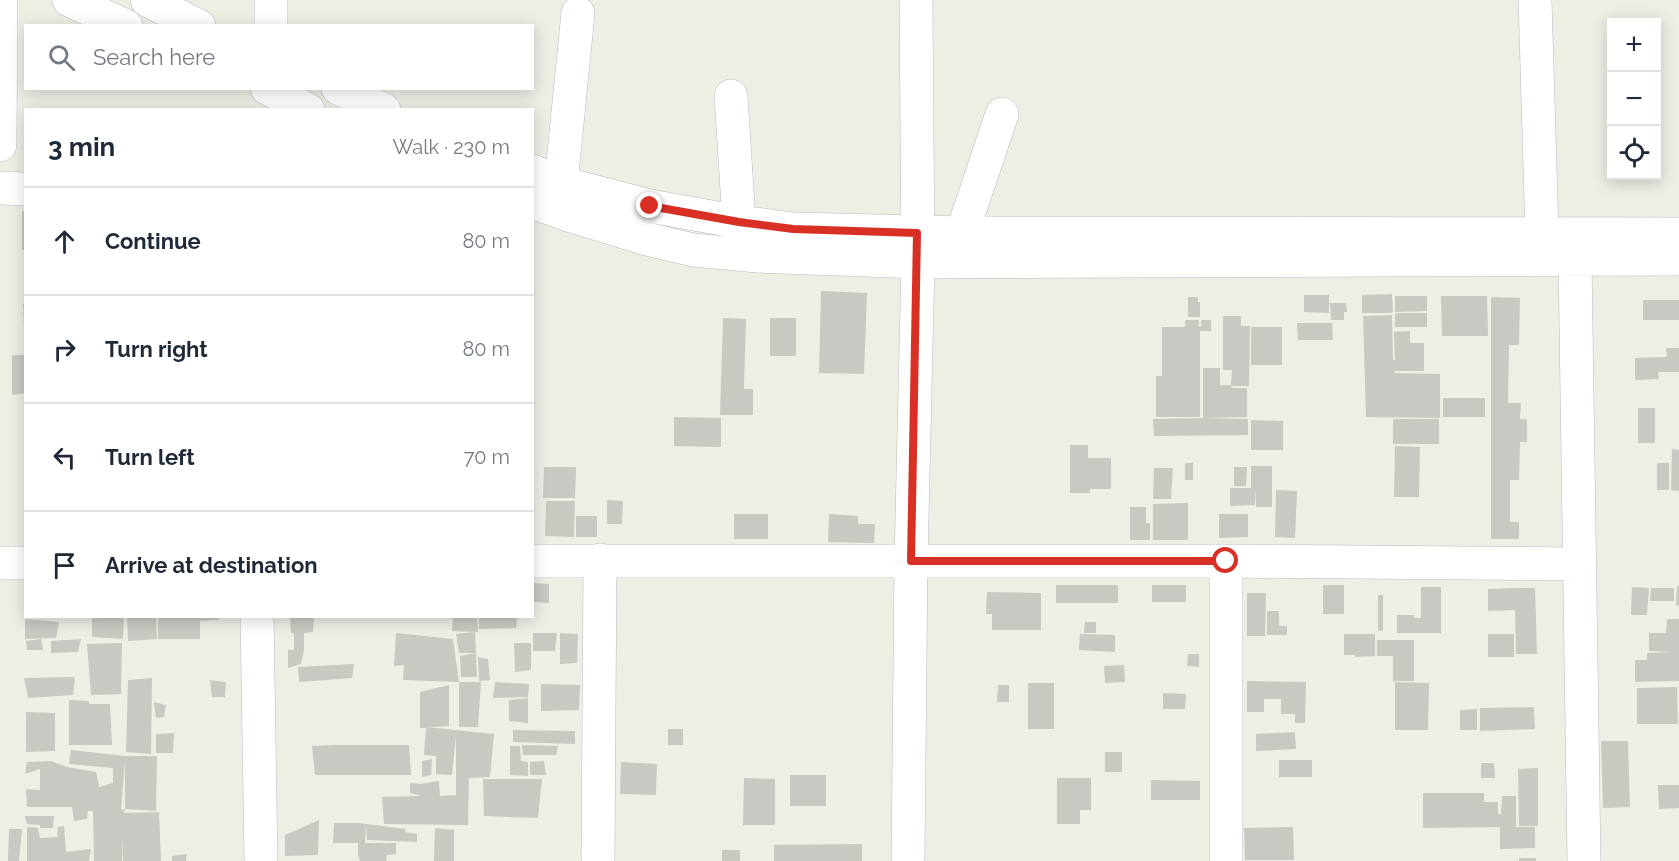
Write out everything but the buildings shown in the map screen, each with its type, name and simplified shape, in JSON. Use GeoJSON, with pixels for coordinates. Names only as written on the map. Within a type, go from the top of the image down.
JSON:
{"type":"FeatureCollection","features":[{"type":"Feature","properties":{"kind":"street"},"geometry":{"type":"LineString","coordinates":[[0,145],[1,0]]}},
{"type":"Feature","properties":{"kind":"street"},"geometry":{"type":"LineString","coordinates":[[69,0],[122,24]]}},
{"type":"Feature","properties":{"kind":"street"},"geometry":{"type":"LineString","coordinates":[[147,0],[195,24]]}},
{"type":"Feature","properties":{"kind":"street"},"geometry":{"type":"LineString","coordinates":[[271,24],[272,0]]}},
{"type":"Feature","properties":{"kind":"street"},"geometry":{"type":"LineString","coordinates":[[908,861],[917,247],[916,0]]}},
{"type":"Feature","properties":{"kind":"street"},"geometry":{"type":"LineString","coordinates":[[1535,0],[1542,234]]}},
{"type":"Feature","properties":{"kind":"street"},"geometry":{"type":"LineString","coordinates":[[578,13],[547,177],[650,206],[739,222],[917,247],[962,233],[1679,234]]}},
{"type":"Feature","properties":{"kind":"street"},"geometry":{"type":"LineString","coordinates":[[342,90],[380,108]]}},
{"type":"Feature","properties":{"kind":"street"},"geometry":{"type":"LineString","coordinates":[[271,96],[303,108]]}},
{"type":"Feature","properties":{"kind":"street"},"geometry":{"type":"LineString","coordinates":[[730,96],[739,222]]}},
{"type":"Feature","properties":{"kind":"street"},"geometry":{"type":"LineString","coordinates":[[962,233],[1002,114]]}},
{"type":"Feature","properties":{"kind":"street"},"geometry":{"type":"LineString","coordinates":[[0,188],[24,189]]}},
{"type":"Feature","properties":{"kind":"street"},"geometry":{"type":"LineString","coordinates":[[534,203],[647,239],[693,250],[758,256],[917,247],[1679,259]]}},
{"type":"Feature","properties":{"kind":"street"},"geometry":{"type":"LineString","coordinates":[[1575,259],[1584,861]]}},
{"type":"Feature","properties":{"kind":"street"},"geometry":{"type":"LineString","coordinates":[[598,861],[600,560]]}},
{"type":"Feature","properties":{"kind":"street"},"geometry":{"type":"LineString","coordinates":[[534,561],[1226,561],[1579,564]]}},
{"type":"Feature","properties":{"kind":"street"},"geometry":{"type":"LineString","coordinates":[[1226,561],[1226,861]]}},
{"type":"Feature","properties":{"kind":"street"},"geometry":{"type":"LineString","coordinates":[[0,563],[24,563]]}},
{"type":"Feature","properties":{"kind":"street"},"geometry":{"type":"LineString","coordinates":[[257,618],[261,861]]}},
{"type":"Feature","properties":{"kind":"route"},"geometry":{"type":"LineString","coordinates":[[650,206],[793,229],[917,233],[911,561],[1226,561]]}}]}
